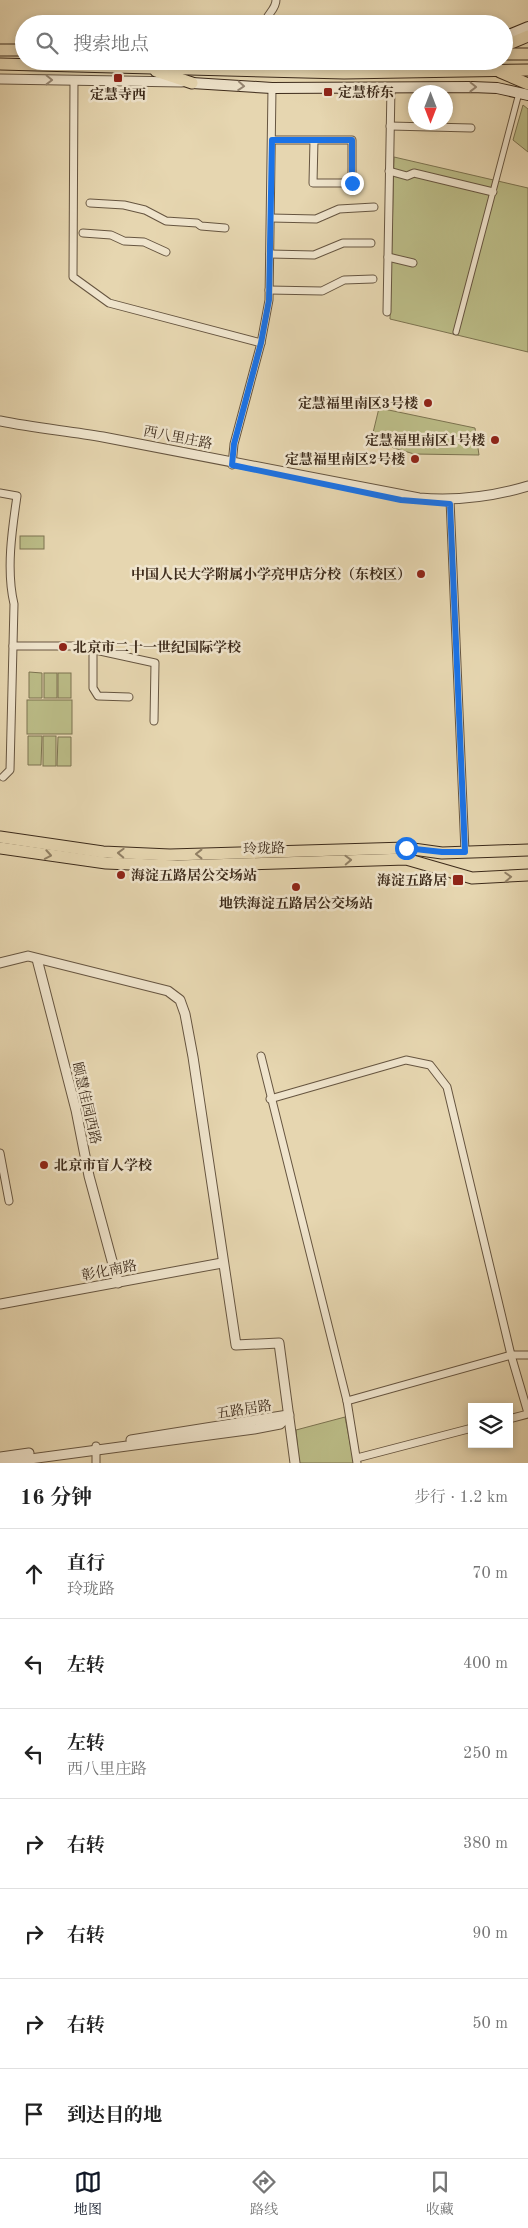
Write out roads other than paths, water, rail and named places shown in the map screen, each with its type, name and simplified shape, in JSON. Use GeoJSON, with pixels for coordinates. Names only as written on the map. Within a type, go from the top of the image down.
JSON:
{"type":"FeatureCollection","features":[{"type":"Feature","properties":{"kind":"main road"},"geometry":{"type":"LineString","coordinates":[[513,34],[528,27]]}},
{"type":"Feature","properties":{"kind":"main road"},"geometry":{"type":"LineString","coordinates":[[513,42],[528,36]]}},
{"type":"Feature","properties":{"kind":"main road"},"geometry":{"type":"LineString","coordinates":[[0,50],[15,50]]}},
{"type":"Feature","properties":{"kind":"main road"},"geometry":{"type":"LineString","coordinates":[[513,54],[528,54]]}},
{"type":"Feature","properties":{"kind":"main road"},"geometry":{"type":"LineString","coordinates":[[0,64],[15,64]]}},
{"type":"Feature","properties":{"kind":"main road"},"geometry":{"type":"LineString","coordinates":[[154,70],[192,83],[272,88],[480,87],[525,91]]}},
{"type":"Feature","properties":{"kind":"main road"},"geometry":{"type":"LineString","coordinates":[[277,70],[344,72],[528,70]]}},
{"type":"Feature","properties":{"kind":"main road"},"geometry":{"type":"LineString","coordinates":[[496,71],[525,91]]}},
{"type":"Feature","properties":{"kind":"main road","name":"玲珑路"},"geometry":{"type":"LineString","coordinates":[[0,837],[103,852],[160,854],[406,848],[442,852],[528,850]]}},
{"type":"Feature","properties":{"kind":"main road","name":"玲珑路"},"geometry":{"type":"LineString","coordinates":[[0,848],[106,863],[177,866],[406,859],[472,878],[528,875]]}},
{"type":"Feature","properties":{"kind":"street"},"geometry":{"type":"LineString","coordinates":[[269,15],[276,7],[276,0]]}},
{"type":"Feature","properties":{"kind":"street"},"geometry":{"type":"LineString","coordinates":[[0,79],[192,83]]}},
{"type":"Feature","properties":{"kind":"street"},"geometry":{"type":"LineString","coordinates":[[74,80],[73,277],[108,303],[261,343]]}},
{"type":"Feature","properties":{"kind":"street"},"geometry":{"type":"LineString","coordinates":[[387,312],[391,87]]}},
{"type":"Feature","properties":{"kind":"street"},"geometry":{"type":"LineString","coordinates":[[232,463],[234,444],[261,343],[269,290],[272,88]]}},
{"type":"Feature","properties":{"kind":"street"},"geometry":{"type":"LineString","coordinates":[[456,332],[493,192],[525,91]]}},
{"type":"Feature","properties":{"kind":"street"},"geometry":{"type":"LineString","coordinates":[[390,126],[471,128]]}},
{"type":"Feature","properties":{"kind":"street"},"geometry":{"type":"LineString","coordinates":[[272,140],[314,140],[352,140],[352,183],[313,184],[314,140]]}},
{"type":"Feature","properties":{"kind":"street"},"geometry":{"type":"LineString","coordinates":[[389,171],[407,176],[414,173],[493,192]]}},
{"type":"Feature","properties":{"kind":"street"},"geometry":{"type":"LineString","coordinates":[[90,203],[124,205],[145,210],[166,221],[197,223],[201,226],[225,228]]}},
{"type":"Feature","properties":{"kind":"street"},"geometry":{"type":"LineString","coordinates":[[270,218],[316,219],[338,209],[374,207]]}},
{"type":"Feature","properties":{"kind":"street"},"geometry":{"type":"LineString","coordinates":[[83,233],[111,235],[124,241],[144,242],[166,252]]}},
{"type":"Feature","properties":{"kind":"street"},"geometry":{"type":"LineString","coordinates":[[270,254],[314,255],[343,243],[371,243]]}},
{"type":"Feature","properties":{"kind":"street"},"geometry":{"type":"LineString","coordinates":[[388,256],[413,263]]}},
{"type":"Feature","properties":{"kind":"street"},"geometry":{"type":"LineString","coordinates":[[269,290],[322,291],[344,280],[374,279]]}},
{"type":"Feature","properties":{"kind":"street","name":"西八里庄路"},"geometry":{"type":"LineString","coordinates":[[0,421],[40,429],[60,430],[95,436],[232,463],[401,500],[483,501],[528,491]]}},
{"type":"Feature","properties":{"kind":"street","name":"西八里庄路"},"geometry":{"type":"LineString","coordinates":[[0,426],[40,434],[61,434],[232,463]]}},
{"type":"Feature","properties":{"kind":"street","name":"西八里庄路"},"geometry":{"type":"LineString","coordinates":[[450,502],[510,492],[528,486]]}},
{"type":"Feature","properties":{"kind":"street"},"geometry":{"type":"LineString","coordinates":[[0,493],[17,496],[11,531],[12,592],[14,604],[10,770],[3,777]]}},
{"type":"Feature","properties":{"kind":"street"},"geometry":{"type":"LineString","coordinates":[[450,502],[465,852]]}},
{"type":"Feature","properties":{"kind":"street"},"geometry":{"type":"LineString","coordinates":[[13,646],[77,646],[155,663],[154,722]]}},
{"type":"Feature","properties":{"kind":"street"},"geometry":{"type":"LineString","coordinates":[[93,650],[93,688],[98,696],[129,697]]}},
{"type":"Feature","properties":{"kind":"street"},"geometry":{"type":"LineString","coordinates":[[0,963],[28,956],[168,992],[180,1000],[185,1014],[203,1117],[222,1263],[236,1345],[279,1342],[295,1463]]}},
{"type":"Feature","properties":{"kind":"street","name":"颐慧佳园西路"},"geometry":{"type":"LineString","coordinates":[[37,959],[76,1110],[89,1176],[118,1283]]}},
{"type":"Feature","properties":{"kind":"street"},"geometry":{"type":"LineString","coordinates":[[261,1056],[270,1099],[347,1400],[357,1460],[468,1429]]}},
{"type":"Feature","properties":{"kind":"street"},"geometry":{"type":"LineString","coordinates":[[270,1099],[406,1060],[430,1065],[447,1087],[511,1355],[528,1413],[513,1418]]}},
{"type":"Feature","properties":{"kind":"street"},"geometry":{"type":"LineString","coordinates":[[0,1153],[9,1201]]}},
{"type":"Feature","properties":{"kind":"street","name":"彰化南路"},"geometry":{"type":"LineString","coordinates":[[0,1304],[222,1263]]}},
{"type":"Feature","properties":{"kind":"street"},"geometry":{"type":"LineString","coordinates":[[347,1400],[511,1355],[528,1355]]}},
{"type":"Feature","properties":{"kind":"street","name":"五路居路"},"geometry":{"type":"LineString","coordinates":[[0,1463],[288,1415]]}},
{"type":"Feature","properties":{"kind":"street"},"geometry":{"type":"LineString","coordinates":[[96,1448],[96,1463]]}},
{"type":"Feature","properties":{"kind":"street","name":"五路居路"},"geometry":{"type":"LineString","coordinates":[[0,1457],[96,1448]]}},
{"type":"Feature","properties":{"kind":"place","name":"定慧寺西"},"geometry":{"type":"Point","coordinates":[118,78]}},
{"type":"Feature","properties":{"kind":"place","name":"定慧桥东"},"geometry":{"type":"Point","coordinates":[328,92]}},
{"type":"Feature","properties":{"kind":"place","name":"定慧福里南区3号楼"},"geometry":{"type":"Point","coordinates":[428,403]}},
{"type":"Feature","properties":{"kind":"place","name":"定慧福里南区1号楼"},"geometry":{"type":"Point","coordinates":[495,440]}},
{"type":"Feature","properties":{"kind":"place","name":"定慧福里南区2号楼"},"geometry":{"type":"Point","coordinates":[415,459]}},
{"type":"Feature","properties":{"kind":"place","name":"中国人民大学附属小学亮甲店分校（东校区）"},"geometry":{"type":"Point","coordinates":[421,574]}},
{"type":"Feature","properties":{"kind":"place","name":"北京市二十一世纪国际学校"},"geometry":{"type":"Point","coordinates":[63,647]}},
{"type":"Feature","properties":{"kind":"place","name":"海淀五路居公交场站"},"geometry":{"type":"Point","coordinates":[121,875]}},
{"type":"Feature","properties":{"kind":"place","name":"海淀五路居"},"geometry":{"type":"Point","coordinates":[458,880]}},
{"type":"Feature","properties":{"kind":"place","name":"地铁海淀五路居公交场站"},"geometry":{"type":"Point","coordinates":[296,887]}},
{"type":"Feature","properties":{"kind":"place","name":"北京市盲人学校"},"geometry":{"type":"Point","coordinates":[44,1165]}}]}
